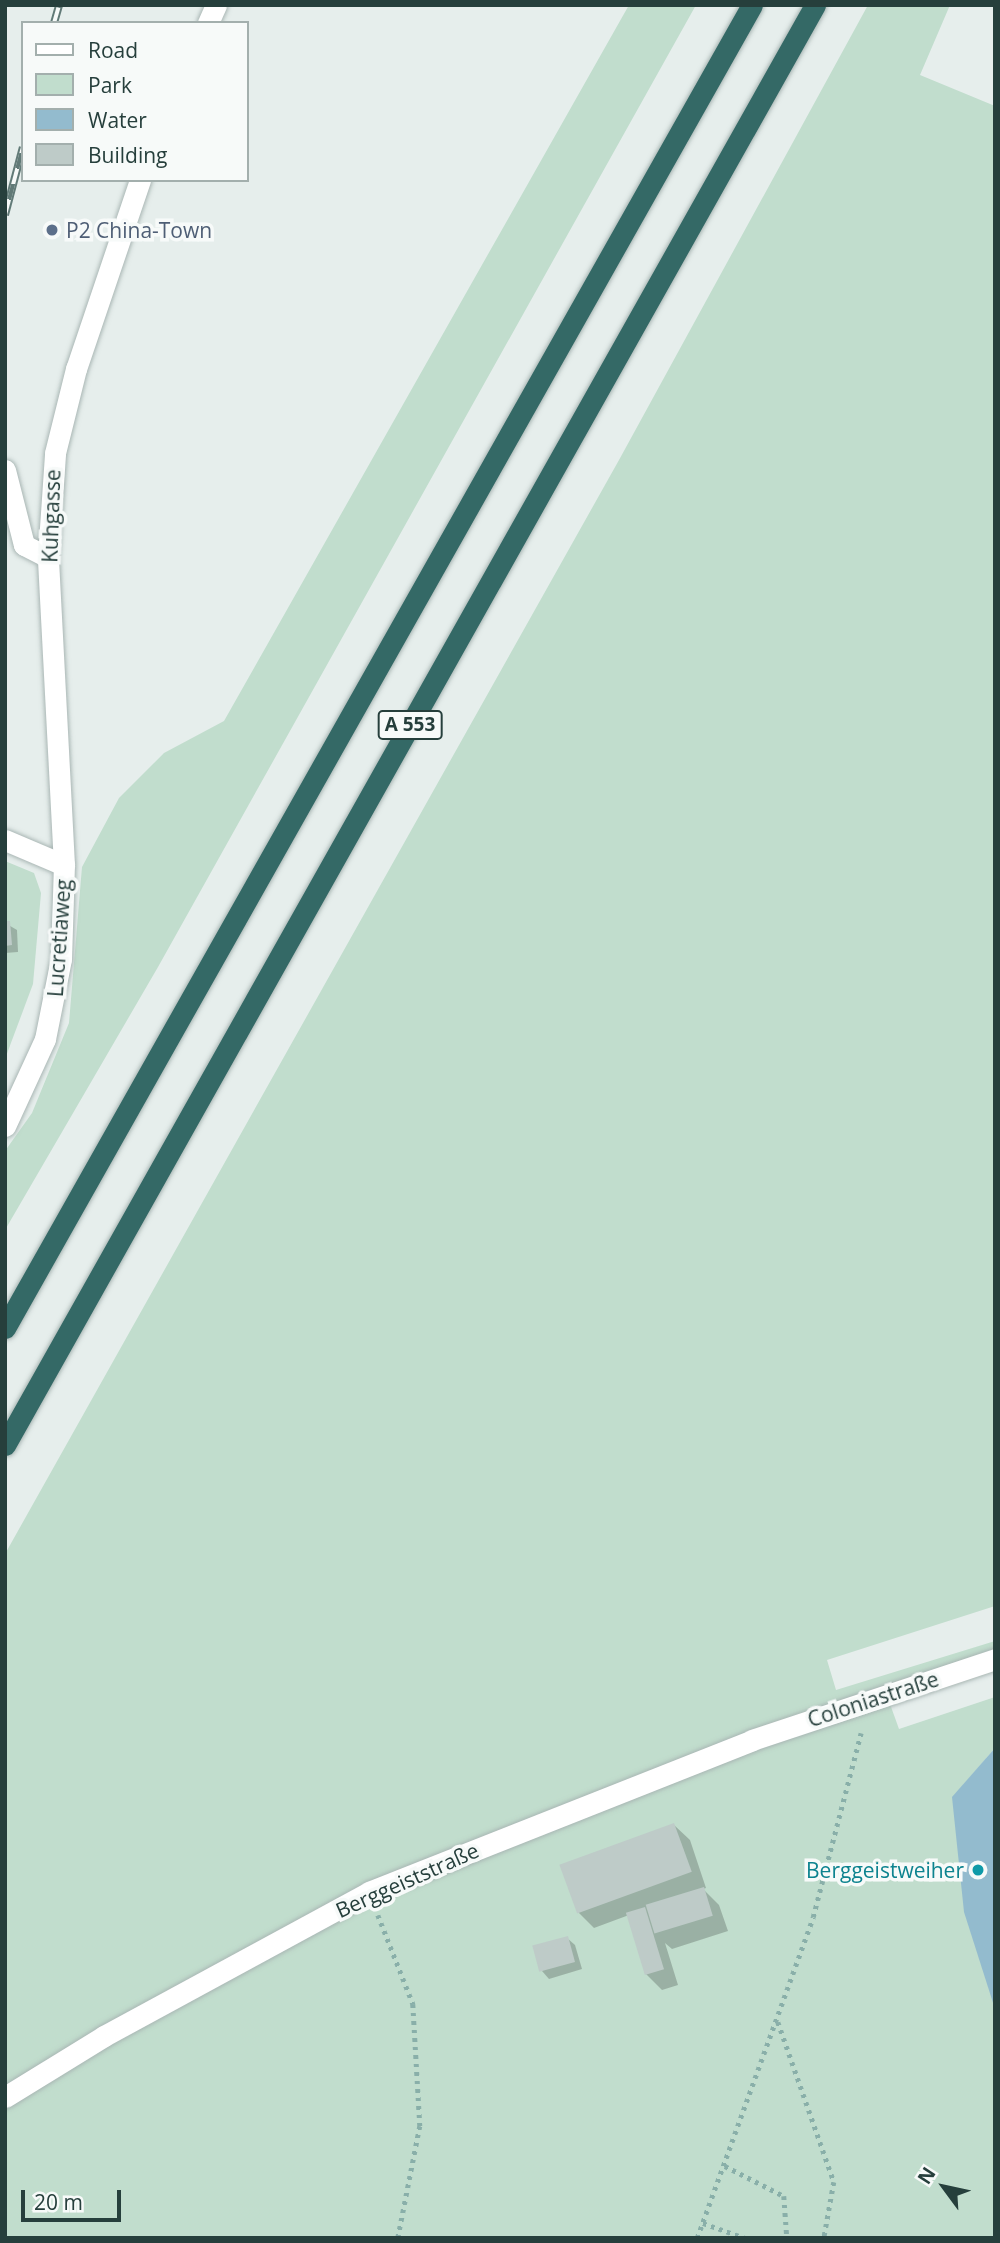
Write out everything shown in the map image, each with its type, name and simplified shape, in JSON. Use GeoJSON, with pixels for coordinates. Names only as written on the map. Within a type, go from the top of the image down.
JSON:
{"type":"FeatureCollection","features":[{"type":"Feature","properties":{"kind":"highway","name":"A 553"},"geometry":{"type":"LineString","coordinates":[[5,1328],[752,5]]}},
{"type":"Feature","properties":{"kind":"highway","name":"A 553"},"geometry":{"type":"LineString","coordinates":[[5,1444],[815,5]]}},
{"type":"Feature","properties":{"kind":"street"},"geometry":{"type":"LineString","coordinates":[[209,21],[216,5]]}},
{"type":"Feature","properties":{"kind":"street","name":"Kuhgasse"},"geometry":{"type":"LineString","coordinates":[[64,865],[48,557],[55,453],[76,369],[139,182]]}},
{"type":"Feature","properties":{"kind":"street"},"geometry":{"type":"LineString","coordinates":[[5,470],[24,545],[48,557]]}},
{"type":"Feature","properties":{"kind":"street"},"geometry":{"type":"LineString","coordinates":[[5,841],[64,865]]}},
{"type":"Feature","properties":{"kind":"street","name":"Lucretiaweg"},"geometry":{"type":"LineString","coordinates":[[5,1126],[33,1074],[55,1002],[64,865]]}},
{"type":"Feature","properties":{"kind":"street","name":"Coloniastraße"},"geometry":{"type":"LineString","coordinates":[[752,1740],[995,1659]]}},
{"type":"Feature","properties":{"kind":"street","name":"Berggeiststraße"},"geometry":{"type":"LineString","coordinates":[[5,2097],[104,2036],[369,1892],[752,1740]]}},
{"type":"Feature","properties":{"kind":"path"},"geometry":{"type":"LineString","coordinates":[[697,2238],[778,2022],[813,1917],[870,1699]]}},
{"type":"Feature","properties":{"kind":"path"},"geometry":{"type":"LineString","coordinates":[[369,1892],[413,2004],[420,2126],[398,2238]]}},
{"type":"Feature","properties":{"kind":"path"},"geometry":{"type":"LineString","coordinates":[[778,2022],[834,2182],[824,2238]]}},
{"type":"Feature","properties":{"kind":"path"},"geometry":{"type":"LineString","coordinates":[[725,2166],[784,2196],[787,2238]]}},
{"type":"Feature","properties":{"kind":"path"},"geometry":{"type":"LineString","coordinates":[[703,2222],[744,2238]]}},
{"type":"Feature","properties":{"kind":"green space"},"geometry":{"type":"Polygon","coordinates":[[[629,5],[696,5],[158,967],[5,1230],[5,1151],[32,1113],[69,1023],[82,867],[119,798],[164,753],[224,721],[629,5]]]}},
{"type":"Feature","properties":{"kind":"green space"},"geometry":{"type":"Polygon","coordinates":[[[868,5],[950,5],[920,75],[995,106],[995,1606],[827,1660],[836,1690],[995,1641],[995,1669],[890,1704],[899,1729],[995,1697],[995,1748],[953,1797],[995,2009],[995,2238],[5,2238],[5,1554],[619,460],[868,5]]]}},
{"type":"Feature","properties":{"kind":"green space"},"geometry":{"type":"Polygon","coordinates":[[[5,861],[34,873],[41,893],[33,984],[5,1059],[5,861]]]}},
{"type":"Feature","properties":{"kind":"water","name":"Berggeistweiher"},"geometry":{"type":"Polygon","coordinates":[[[995,1748],[995,2009],[964,1912],[952,1797],[995,1748]]]}},
{"type":"Feature","properties":{"kind":"building"},"geometry":{"type":"Polygon","coordinates":[[[5,921],[10,921],[12,945],[5,946],[5,921]]]}},
{"type":"Feature","properties":{"kind":"building"},"geometry":{"type":"Polygon","coordinates":[[[674,1823],[692,1872],[577,1914],[559,1865],[674,1823]]]}},
{"type":"Feature","properties":{"kind":"building"},"geometry":{"type":"Polygon","coordinates":[[[704,1887],[713,1916],[654,1934],[646,1905],[704,1887]]]}},
{"type":"Feature","properties":{"kind":"building"},"geometry":{"type":"Polygon","coordinates":[[[645,1907],[664,1969],[645,1975],[626,1913],[645,1907]]]}},
{"type":"Feature","properties":{"kind":"building"},"geometry":{"type":"Polygon","coordinates":[[[568,1936],[575,1962],[539,1972],[532,1946],[568,1936]]]}},
{"type":"Feature","properties":{"kind":"railway"},"geometry":{"type":"LineString","coordinates":[[55,21],[59,5]]}},
{"type":"Feature","properties":{"kind":"railway"},"geometry":{"type":"LineString","coordinates":[[5,215],[21,155]]}},
{"type":"Feature","properties":{"kind":"place","name":"P2 China-Town"},"geometry":{"type":"Point","coordinates":[52,230]}},
{"type":"Feature","properties":{"kind":"place","name":"Berggeistweiher"},"geometry":{"type":"Point","coordinates":[978,1870]}}]}
